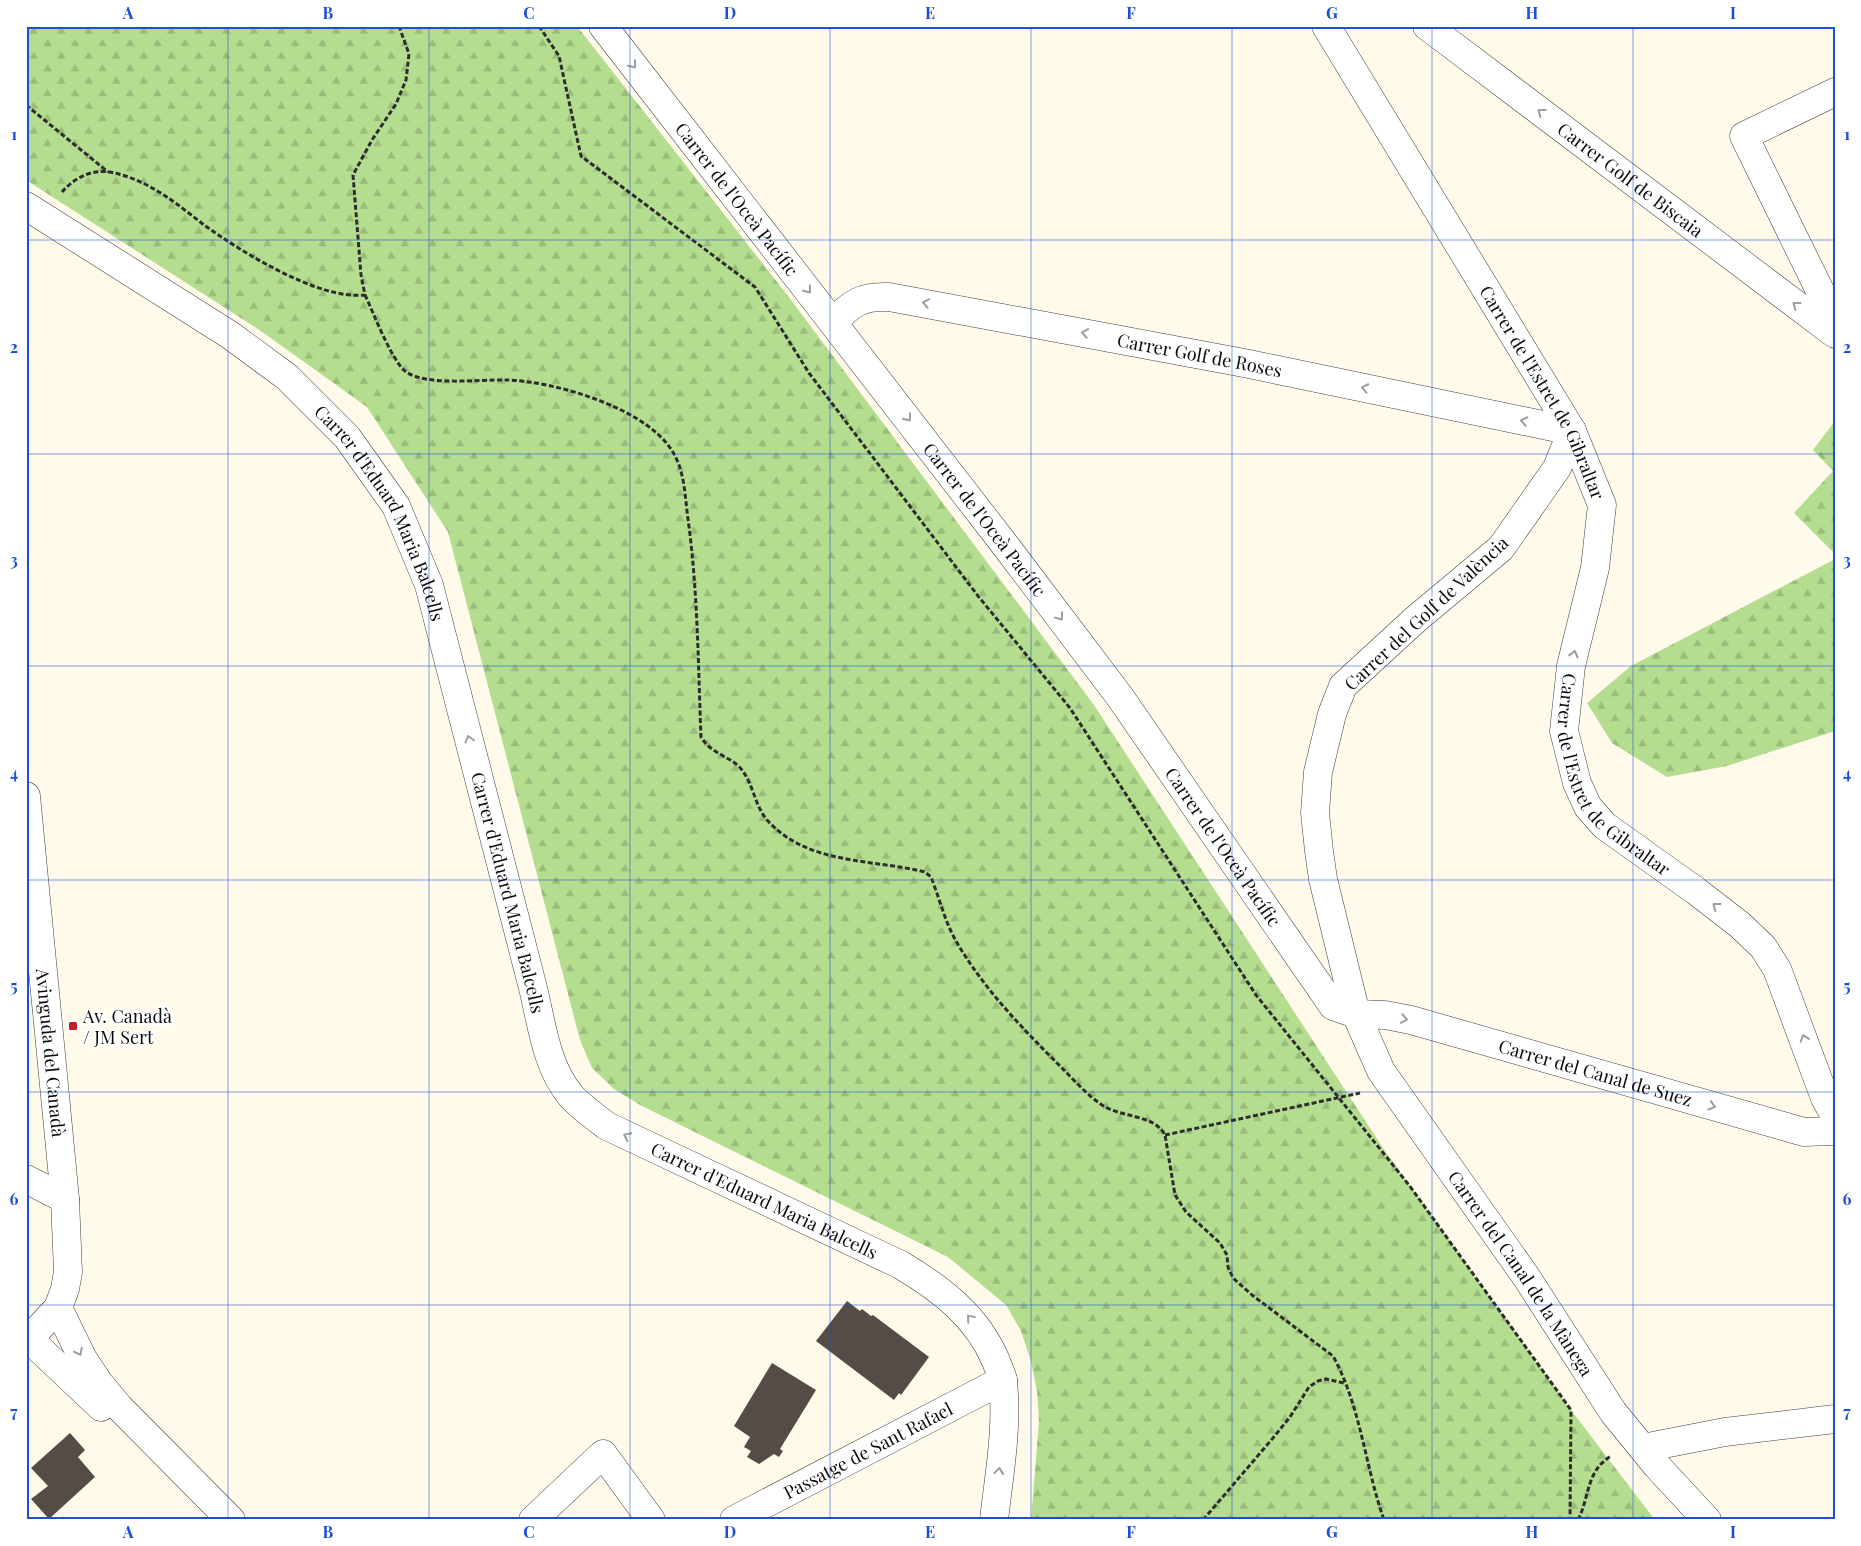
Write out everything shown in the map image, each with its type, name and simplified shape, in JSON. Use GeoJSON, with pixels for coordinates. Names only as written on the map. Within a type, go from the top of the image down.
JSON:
{"type":"FeatureCollection","features":[{"type":"Feature","properties":{"kind":"street","name":"Carrer de l'Oceà Pacífic"},"geometry":{"type":"LineString","coordinates":[[603,26],[833,322],[1120,697],[1295,955],[1332,1006],[1356,1014]]}},
{"type":"Feature","properties":{"kind":"street","name":"Carrer de l'Estret de Gibraltar"},"geometry":{"type":"LineString","coordinates":[[1326,26],[1572,431],[1602,505],[1595,568],[1571,666],[1564,731],[1577,783],[1588,807],[1605,826],[1703,896],[1740,925],[1763,947],[1777,969],[1824,1062],[1825,1098],[1835,1116]]}},
{"type":"Feature","properties":{"kind":"street","name":"Carrer Golf de Biscaia"},"geometry":{"type":"LineString","coordinates":[[1427,26],[1832,332]]}},
{"type":"Feature","properties":{"kind":"street"},"geometry":{"type":"LineString","coordinates":[[1832,332],[1827,306],[1744,136],[1835,92]]}},
{"type":"Feature","properties":{"kind":"street","name":"Carrer d'Eduard Maria Balcells"},"geometry":{"type":"LineString","coordinates":[[36,212],[230,336],[287,377],[347,437],[396,506],[429,585],[528,969],[547,1050],[555,1072],[571,1096],[606,1126],[901,1265],[930,1282],[971,1318],[990,1348],[1003,1380],[1004,1410],[994,1520]]}},
{"type":"Feature","properties":{"kind":"street","name":"Carrer Golf de Roses"},"geometry":{"type":"LineString","coordinates":[[833,322],[854,302],[871,296],[889,297],[1244,363],[1572,431]]}},
{"type":"Feature","properties":{"kind":"street","name":"Carrer del Golf de València"},"geometry":{"type":"LineString","coordinates":[[1356,1014],[1323,879],[1315,813],[1318,772],[1335,707],[1343,686],[1501,548],[1557,468],[1572,431]]}},
{"type":"Feature","properties":{"kind":"street","name":"Avinguda del Canadà"},"geometry":{"type":"LineString","coordinates":[[26,796],[28,847],[65,1199],[68,1272],[65,1289],[58,1308],[28,1341],[74,1381],[213,1520]]}},
{"type":"Feature","properties":{"kind":"street","name":"Carrer del Canal de la Mànega"},"geometry":{"type":"LineString","coordinates":[[1356,1014],[1371,1051],[1392,1086],[1527,1278],[1613,1412],[1707,1520]]}},
{"type":"Feature","properties":{"kind":"street","name":"Carrer del Canal de Suez"},"geometry":{"type":"LineString","coordinates":[[1356,1014],[1385,1015],[1411,1020],[1804,1132],[1835,1130]]}},
{"type":"Feature","properties":{"kind":"street"},"geometry":{"type":"LineString","coordinates":[[26,1179],[65,1199]]}},
{"type":"Feature","properties":{"kind":"street"},"geometry":{"type":"LineString","coordinates":[[58,1308],[83,1359],[99,1383],[119,1407],[231,1520]]}},
{"type":"Feature","properties":{"kind":"street","name":"Passatge de Sant Rafael"},"geometry":{"type":"LineString","coordinates":[[734,1520],[1003,1380]]}},
{"type":"Feature","properties":{"kind":"street"},"geometry":{"type":"LineString","coordinates":[[1643,1448],[1725,1432],[1835,1419]]}},
{"type":"Feature","properties":{"kind":"street"},"geometry":{"type":"LineString","coordinates":[[533,1520],[603,1454],[651,1520]]}},
{"type":"Feature","properties":{"kind":"path"},"geometry":{"type":"LineString","coordinates":[[399,26],[409,54],[406,80],[396,104],[372,140],[353,175],[361,275],[365,295],[394,357],[406,372],[423,379],[509,380],[553,386],[602,401],[642,421],[664,441],[675,456],[683,480],[697,600],[701,737],[707,747],[740,768],[748,780],[760,810],[768,821],[792,841],[815,852],[925,872],[931,877],[955,940],[989,989],[1028,1034],[1102,1106],[1122,1115],[1145,1120],[1161,1128],[1165,1135],[1175,1196],[1186,1212],[1220,1243],[1234,1278],[1252,1295],[1333,1356],[1345,1384],[1366,1448],[1384,1520]]}},
{"type":"Feature","properties":{"kind":"path"},"geometry":{"type":"LineString","coordinates":[[539,26],[559,56],[581,156],[755,287],[809,373],[978,596],[1070,708],[1256,995],[1409,1185],[1571,1410],[1570,1520]]}},
{"type":"Feature","properties":{"kind":"path"},"geometry":{"type":"LineString","coordinates":[[26,105],[108,172],[132,180],[172,199],[205,225],[242,249],[304,283],[351,297],[365,295]]}},
{"type":"Feature","properties":{"kind":"path"},"geometry":{"type":"LineString","coordinates":[[36,212],[70,183],[90,173],[108,172]]}},
{"type":"Feature","properties":{"kind":"path"},"geometry":{"type":"LineString","coordinates":[[1165,1135],[1392,1086]]}},
{"type":"Feature","properties":{"kind":"path"},"geometry":{"type":"LineString","coordinates":[[1203,1520],[1284,1424],[1309,1386],[1326,1379],[1345,1384]]}},
{"type":"Feature","properties":{"kind":"path"},"geometry":{"type":"LineString","coordinates":[[1578,1520],[1592,1478],[1600,1463],[1615,1453],[1643,1448]]}},
{"type":"Feature","properties":{"kind":"green space"},"geometry":{"type":"Polygon","coordinates":[[[26,26],[577,26],[788,296],[1094,705],[1383,1148],[1571,1410],[1655,1520],[1031,1520],[1039,1421],[1037,1391],[1031,1361],[1021,1331],[1006,1305],[948,1257],[640,1105],[614,1089],[592,1068],[580,1040],[448,532],[367,407],[258,329],[26,180],[26,26]]]}},
{"type":"Feature","properties":{"kind":"green space"},"geometry":{"type":"Polygon","coordinates":[[[1835,421],[1835,554],[1794,513],[1833,471],[1813,450],[1835,421]]]}},
{"type":"Feature","properties":{"kind":"green space"},"geometry":{"type":"Polygon","coordinates":[[[1835,559],[1835,731],[1727,766],[1667,777],[1612,743],[1587,703],[1631,666],[1835,559]]]}},
{"type":"Feature","properties":{"kind":"building"},"geometry":{"type":"Polygon","coordinates":[[[847,1301],[860,1311],[862,1309],[871,1316],[873,1315],[929,1357],[901,1395],[899,1393],[894,1400],[816,1341],[847,1301]]]}},
{"type":"Feature","properties":{"kind":"building"},"geometry":{"type":"Polygon","coordinates":[[[772,1363],[816,1390],[780,1449],[783,1451],[779,1457],[774,1454],[759,1464],[747,1457],[751,1451],[744,1447],[750,1437],[734,1426],[772,1363]]]}},
{"type":"Feature","properties":{"kind":"building"},"geometry":{"type":"Polygon","coordinates":[[[70,1433],[85,1450],[78,1457],[95,1477],[49,1519],[31,1499],[48,1486],[31,1468],[70,1433]]]}},
{"type":"Feature","properties":{"kind":"place","name":"Av. Canadà / JM Sert"},"geometry":{"type":"Point","coordinates":[73,1026]}}]}
